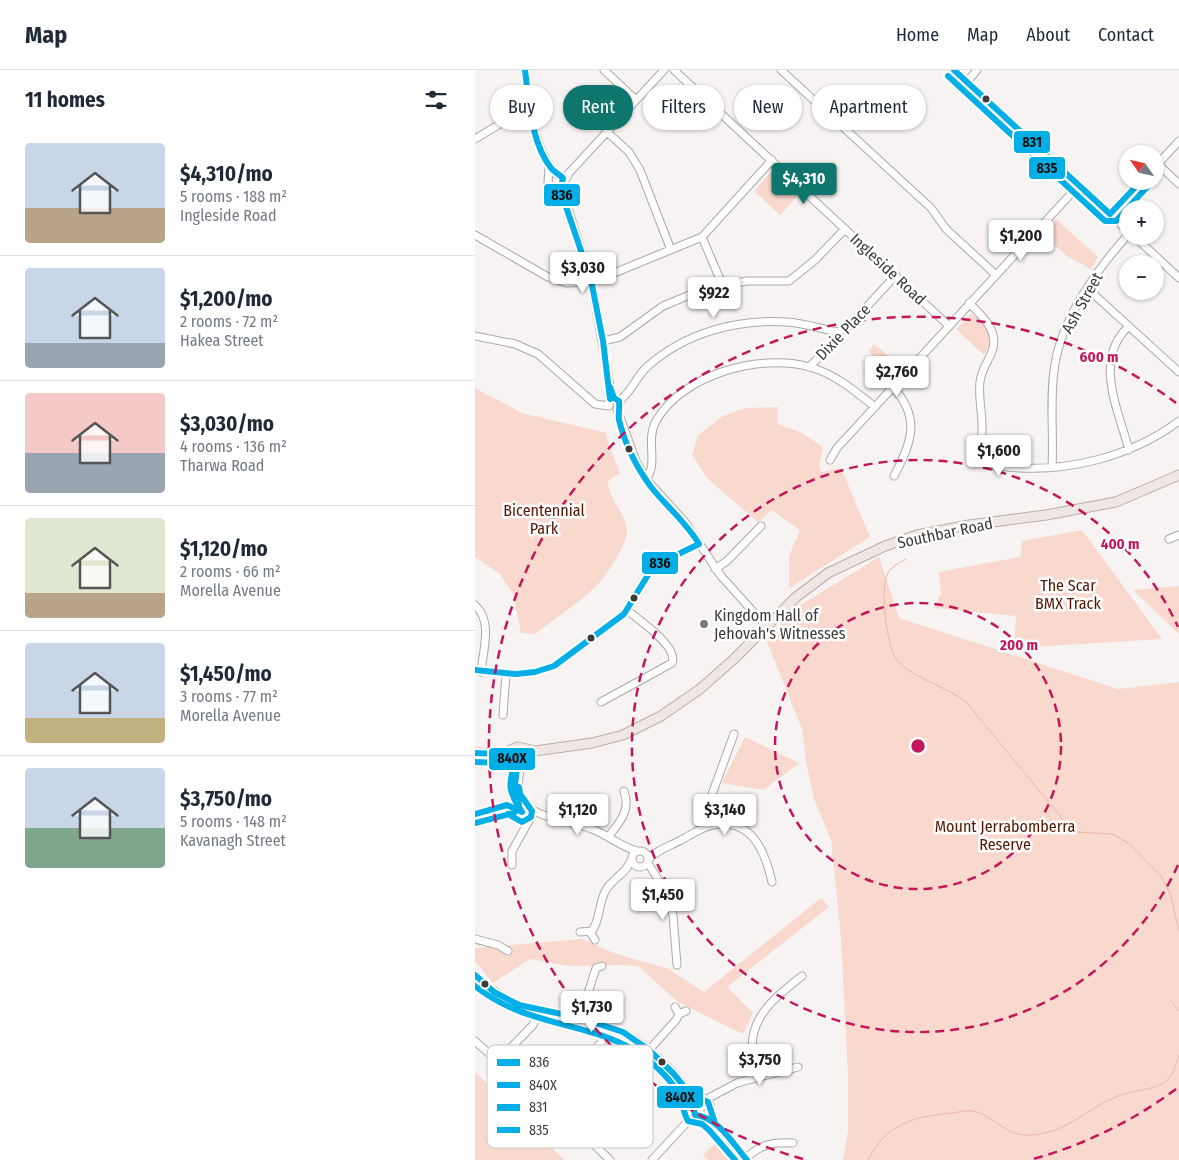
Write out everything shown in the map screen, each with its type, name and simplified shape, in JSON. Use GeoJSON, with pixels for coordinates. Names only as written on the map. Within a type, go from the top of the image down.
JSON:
{"type":"FeatureCollection","features":[{"type":"Feature","properties":{"kind":"main road","name":"Southbar Road"},"geometry":{"type":"LineString","coordinates":[[520,755],[535,750],[577,746],[623,735],[661,716],[699,688],[795,598],[828,573],[885,546],[914,536],[1116,502],[1177,476]]}},
{"type":"Feature","properties":{"kind":"main road"},"geometry":{"type":"LineString","coordinates":[[475,753],[520,755]]}},
{"type":"Feature","properties":{"kind":"street"},"geometry":{"type":"LineString","coordinates":[[525,70],[527,85]]}},
{"type":"Feature","properties":{"kind":"street"},"geometry":{"type":"LineString","coordinates":[[604,70],[636,100]]}},
{"type":"Feature","properties":{"kind":"street"},"geometry":{"type":"LineString","coordinates":[[549,166],[549,185],[559,181],[569,173],[664,70]]}},
{"type":"Feature","properties":{"kind":"street","name":"Ingleside Road"},"geometry":{"type":"LineString","coordinates":[[674,70],[948,324]]}},
{"type":"Feature","properties":{"kind":"street"},"geometry":{"type":"LineString","coordinates":[[954,70],[1119,222]]}},
{"type":"Feature","properties":{"kind":"street"},"geometry":{"type":"LineString","coordinates":[[967,82],[977,70]]}},
{"type":"Feature","properties":{"kind":"street"},"geometry":{"type":"LineString","coordinates":[[783,71],[812,98]]}},
{"type":"Feature","properties":{"kind":"street"},"geometry":{"type":"LineString","coordinates":[[475,138],[490,130]]}},
{"type":"Feature","properties":{"kind":"street"},"geometry":{"type":"LineString","coordinates":[[537,130],[549,166],[559,181],[591,280],[614,404],[636,461],[646,479],[685,522],[715,569],[767,626]]}},
{"type":"Feature","properties":{"kind":"street"},"geometry":{"type":"LineString","coordinates":[[847,130],[931,208],[946,229],[995,274]]}},
{"type":"Feature","properties":{"kind":"street"},"geometry":{"type":"LineString","coordinates":[[607,132],[629,152],[640,170],[671,250]]}},
{"type":"Feature","properties":{"kind":"street"},"geometry":{"type":"LineString","coordinates":[[1164,157],[1179,141]]}},
{"type":"Feature","properties":{"kind":"street"},"geometry":{"type":"LineString","coordinates":[[475,235],[548,278],[567,283],[591,280],[702,237],[772,160]]}},
{"type":"Feature","properties":{"kind":"street"},"geometry":{"type":"LineString","coordinates":[[1164,172],[1179,184]]}},
{"type":"Feature","properties":{"kind":"street"},"geometry":{"type":"LineString","coordinates":[[549,178],[559,181]]}},
{"type":"Feature","properties":{"kind":"street"},"geometry":{"type":"LineString","coordinates":[[830,460],[837,448],[948,324],[1079,185]]}},
{"type":"Feature","properties":{"kind":"street"},"geometry":{"type":"LineString","coordinates":[[1110,214],[1133,190]]}},
{"type":"Feature","properties":{"kind":"street"},"geometry":{"type":"LineString","coordinates":[[603,341],[620,338],[652,313],[675,300],[723,284],[761,280],[789,281],[815,260],[845,229]]}},
{"type":"Feature","properties":{"kind":"street"},"geometry":{"type":"LineString","coordinates":[[702,237],[723,284]]}},
{"type":"Feature","properties":{"kind":"street","name":"Ash Street"},"geometry":{"type":"LineString","coordinates":[[1052,467],[1055,364],[1067,325],[1107,259],[1119,245]]}},
{"type":"Feature","properties":{"kind":"street"},"geometry":{"type":"LineString","coordinates":[[1144,245],[1179,278]]}},
{"type":"Feature","properties":{"kind":"street","name":"Dixie Place"},"geometry":{"type":"LineString","coordinates":[[809,367],[837,340],[838,332],[849,326],[896,275]]}},
{"type":"Feature","properties":{"kind":"street"},"geometry":{"type":"LineString","coordinates":[[1088,289],[1179,372]]}},
{"type":"Feature","properties":{"kind":"street"},"geometry":{"type":"LineString","coordinates":[[969,303],[989,324],[994,342],[979,384],[982,424],[978,450],[981,458],[995,466],[1052,467],[1085,463],[1129,450],[1179,421]]}},
{"type":"Feature","properties":{"kind":"street"},"geometry":{"type":"LineString","coordinates":[[475,336],[515,344],[538,354],[595,404],[614,404],[627,395],[636,378],[648,366],[676,346],[707,332],[745,323],[767,321],[810,326],[838,332]]}},
{"type":"Feature","properties":{"kind":"street"},"geometry":{"type":"LineString","coordinates":[[1129,326],[1115,342],[1109,365],[1129,450]]}},
{"type":"Feature","properties":{"kind":"street"},"geometry":{"type":"LineString","coordinates":[[646,479],[653,466],[650,441],[656,421],[665,409],[696,384],[717,374],[766,363],[809,367],[843,382],[875,407]]}},
{"type":"Feature","properties":{"kind":"street"},"geometry":{"type":"LineString","coordinates":[[893,387],[904,399],[910,413],[912,431],[905,455],[894,476]]}},
{"type":"Feature","properties":{"kind":"street"},"geometry":{"type":"LineString","coordinates":[[715,569],[727,561],[761,526]]}},
{"type":"Feature","properties":{"kind":"street"},"geometry":{"type":"LineString","coordinates":[[1169,539],[1179,535]]}},
{"type":"Feature","properties":{"kind":"street"},"geometry":{"type":"LineString","coordinates":[[475,605],[483,615],[486,626],[478,671],[506,674],[535,672],[555,666],[609,627],[627,610],[648,575],[660,563],[699,544]]}},
{"type":"Feature","properties":{"kind":"street"},"geometry":{"type":"LineString","coordinates":[[601,702],[672,663],[673,660],[672,650],[627,610]]}},
{"type":"Feature","properties":{"kind":"street"},"geometry":{"type":"LineString","coordinates":[[503,715],[506,674]]}},
{"type":"Feature","properties":{"kind":"street"},"geometry":{"type":"LineString","coordinates":[[712,825],[711,797],[734,734]]}},
{"type":"Feature","properties":{"kind":"street"},"geometry":{"type":"LineString","coordinates":[[512,865],[512,851],[527,820],[515,785],[520,755]]}},
{"type":"Feature","properties":{"kind":"street"},"geometry":{"type":"LineString","coordinates":[[609,836],[624,817],[627,799],[624,791]]}},
{"type":"Feature","properties":{"kind":"street"},"geometry":{"type":"LineString","coordinates":[[475,823],[512,814],[522,805]]}},
{"type":"Feature","properties":{"kind":"street"},"geometry":{"type":"LineString","coordinates":[[512,814],[527,820],[541,816],[582,825],[609,836],[636,855],[654,874],[664,889],[673,915],[677,965]]}},
{"type":"Feature","properties":{"kind":"street"},"geometry":{"type":"LineString","coordinates":[[624,872],[643,864],[660,851],[712,825],[732,826],[752,836],[765,855],[772,882]]}},
{"type":"Feature","properties":{"kind":"street"},"geometry":{"type":"LineString","coordinates":[[590,932],[599,918],[606,889],[624,872],[636,855],[660,851]]}},
{"type":"Feature","properties":{"kind":"street"},"geometry":{"type":"LineString","coordinates":[[636,855],[647,855],[643,864]]}},
{"type":"Feature","properties":{"kind":"street"},"geometry":{"type":"LineString","coordinates":[[580,932],[590,932]]}},
{"type":"Feature","properties":{"kind":"street"},"geometry":{"type":"LineString","coordinates":[[590,932],[595,940]]}},
{"type":"Feature","properties":{"kind":"street"},"geometry":{"type":"LineString","coordinates":[[475,939],[498,945],[508,951]]}},
{"type":"Feature","properties":{"kind":"street"},"geometry":{"type":"LineString","coordinates":[[580,1018],[596,966]]}},
{"type":"Feature","properties":{"kind":"street"},"geometry":{"type":"LineString","coordinates":[[475,975],[495,992],[519,1005],[539,1011],[580,1018],[609,1027],[623,1032],[642,1045]]}},
{"type":"Feature","properties":{"kind":"street"},"geometry":{"type":"LineString","coordinates":[[757,1076],[752,1045],[758,1017],[771,1001],[801,976]]}},
{"type":"Feature","properties":{"kind":"street"},"geometry":{"type":"LineString","coordinates":[[675,1007],[679,1014]]}},
{"type":"Feature","properties":{"kind":"street"},"geometry":{"type":"LineString","coordinates":[[514,1045],[533,1025],[539,1011]]}},
{"type":"Feature","properties":{"kind":"street"},"geometry":{"type":"LineString","coordinates":[[653,1045],[679,1014],[686,1011]]}},
{"type":"Feature","properties":{"kind":"street"},"geometry":{"type":"LineString","coordinates":[[599,1045],[609,1027]]}},
{"type":"Feature","properties":{"kind":"street"},"geometry":{"type":"LineString","coordinates":[[475,1041],[487,1052]]}},
{"type":"Feature","properties":{"kind":"street"},"geometry":{"type":"LineString","coordinates":[[653,1054],[673,1073],[746,1159],[762,1145],[774,1142],[793,1143]]}},
{"type":"Feature","properties":{"kind":"street"},"geometry":{"type":"LineString","coordinates":[[652,1160],[715,1095],[737,1082],[798,1066]]}},
{"type":"Feature","properties":{"kind":"street"},"geometry":{"type":"LineString","coordinates":[[598,1148],[610,1160]]}},
{"type":"Feature","properties":{"kind":"green space"},"geometry":{"type":"Polygon","coordinates":[[[772,171],[798,195],[780,215],[754,191],[772,171]]]}},
{"type":"Feature","properties":{"kind":"green space"},"geometry":{"type":"Polygon","coordinates":[[[1056,219],[1098,257],[1091,269],[1067,256],[1042,234],[1056,219]]]}},
{"type":"Feature","properties":{"kind":"green space"},"geometry":{"type":"Polygon","coordinates":[[[971,314],[981,321],[988,332],[988,350],[984,355],[956,329],[971,314]]]}},
{"type":"Feature","properties":{"kind":"green space"},"geometry":{"type":"Polygon","coordinates":[[[874,344],[901,366],[893,374],[869,351],[874,344]]]}},
{"type":"Feature","properties":{"kind":"green space","name":"Bicentennial Park"},"geometry":{"type":"Polygon","coordinates":[[[475,388],[522,413],[606,433],[620,473],[608,481],[611,495],[626,523],[626,536],[620,552],[609,570],[593,589],[535,634],[521,633],[513,594],[500,574],[475,557],[475,388]]]}},
{"type":"Feature","properties":{"kind":"green space"},"geometry":{"type":"Polygon","coordinates":[[[778,407],[777,424],[800,432],[823,447],[819,466],[822,472],[841,468],[870,537],[789,588],[789,556],[800,530],[772,510],[758,522],[708,479],[692,455],[698,435],[723,416],[745,408],[778,407]]]}},
{"type":"Feature","properties":{"kind":"green space","name":"The Scar BMX Track"},"geometry":{"type":"Polygon","coordinates":[[[1082,530],[1162,639],[1014,648],[1016,616],[934,608],[941,593],[939,572],[1020,557],[1020,563],[1022,541],[1082,530]]]}},
{"type":"Feature","properties":{"kind":"green space","name":"Mount Jerrabomberra Reserve"},"geometry":{"type":"Polygon","coordinates":[[[879,557],[899,618],[1118,689],[1179,682],[1179,1160],[843,1160],[848,1131],[848,1076],[841,938],[831,840],[814,799],[802,729],[766,639],[799,606],[879,557]]]}},
{"type":"Feature","properties":{"kind":"green space"},"geometry":{"type":"Polygon","coordinates":[[[1179,586],[1179,634],[1133,590],[1179,586]]]}},
{"type":"Feature","properties":{"kind":"green space"},"geometry":{"type":"Polygon","coordinates":[[[745,737],[799,763],[764,790],[722,783],[745,737]]]}},
{"type":"Feature","properties":{"kind":"green space"},"geometry":{"type":"Polygon","coordinates":[[[821,898],[829,907],[727,987],[753,1013],[743,1034],[678,1002],[638,966],[569,966],[530,959],[493,983],[475,961],[475,948],[582,939],[614,953],[668,969],[704,992],[821,898]]]}},
{"type":"Feature","properties":{"kind":"green space"},"geometry":{"type":"Polygon","coordinates":[[[475,1072],[487,1084],[487,1148],[552,1148],[564,1160],[475,1160],[475,1072]]]}},
{"type":"Feature","properties":{"kind":"green space"},"geometry":{"type":"Polygon","coordinates":[[[720,1139],[737,1160],[708,1160],[703,1155],[720,1139]]]}},
{"type":"Feature","properties":{"kind":"waterway"},"geometry":{"type":"LineString","coordinates":[[906,559],[889,571],[885,581],[884,592],[888,634],[895,657],[899,663],[914,674],[949,691],[966,702],[1070,828],[1076,832],[1112,834],[1130,844],[1161,876],[1170,893],[1179,931]]}},
{"type":"Feature","properties":{"kind":"waterway"},"geometry":{"type":"LineString","coordinates":[[1171,1001],[1179,1011]]}},
{"type":"Feature","properties":{"kind":"waterway"},"geometry":{"type":"LineString","coordinates":[[868,1160],[875,1148],[893,1130],[902,1124],[925,1117],[973,1111],[1018,1134],[1039,1134],[1052,1131],[1074,1121],[1106,1101],[1160,1085],[1172,1073],[1179,1055]]}},
{"type":"Feature","properties":{"kind":"transit line","name":"836"},"geometry":{"type":"LineString","coordinates":[[525,70],[535,134],[544,158],[552,169],[563,178],[561,187],[563,198],[591,280],[603,341],[610,399]]}},
{"type":"Feature","properties":{"kind":"transit line","name":"831"},"geometry":{"type":"LineString","coordinates":[[954,70],[1110,214]]}},
{"type":"Feature","properties":{"kind":"transit line","name":"835"},"geometry":{"type":"LineString","coordinates":[[948,76],[1105,221],[1116,221],[1144,190]]}},
{"type":"Feature","properties":{"kind":"transit line","name":"831"},"geometry":{"type":"LineString","coordinates":[[1110,214],[1133,190]]}},
{"type":"Feature","properties":{"kind":"transit line","name":"836"},"geometry":{"type":"LineString","coordinates":[[475,670],[516,674],[535,672],[554,666],[624,614],[648,575],[660,563],[699,544],[651,487],[636,464],[619,420],[619,401],[614,398],[610,387]]}},
{"type":"Feature","properties":{"kind":"transit line","name":"836"},"geometry":{"type":"LineString","coordinates":[[475,753],[500,754],[518,760],[515,785],[519,805],[514,813],[475,823]]}},
{"type":"Feature","properties":{"kind":"transit line","name":"840X"},"geometry":{"type":"LineString","coordinates":[[475,762],[501,763],[516,757],[510,786],[513,797],[522,812],[507,805],[475,814]]}},
{"type":"Feature","properties":{"kind":"transit line","name":"836"},"geometry":{"type":"LineString","coordinates":[[508,814],[522,822],[531,817],[532,811],[520,794],[519,787]]}},
{"type":"Feature","properties":{"kind":"transit line","name":"836"},"geometry":{"type":"LineString","coordinates":[[475,975],[494,992],[519,1005],[580,1018],[623,1032],[642,1045]]}},
{"type":"Feature","properties":{"kind":"transit line","name":"840X"},"geometry":{"type":"LineString","coordinates":[[475,986],[500,1003],[527,1014],[606,1037],[624,1045]]}},
{"type":"Feature","properties":{"kind":"transit line","name":"836"},"geometry":{"type":"LineString","coordinates":[[653,1054],[673,1073],[690,1094],[708,1102],[715,1123]]}},
{"type":"Feature","properties":{"kind":"transit line","name":"840X"},"geometry":{"type":"LineString","coordinates":[[653,1064],[676,1089],[688,1121],[702,1124],[735,1160]]}},
{"type":"Feature","properties":{"kind":"transit line","name":"836"},"geometry":{"type":"LineString","coordinates":[[690,1094],[695,1115],[703,1117],[718,1126],[747,1160]]}},
{"type":"Feature","properties":{"kind":"place","name":"Kingdom Hall of Jehovah's Witnesses"},"geometry":{"type":"Point","coordinates":[704,624]}}]}
